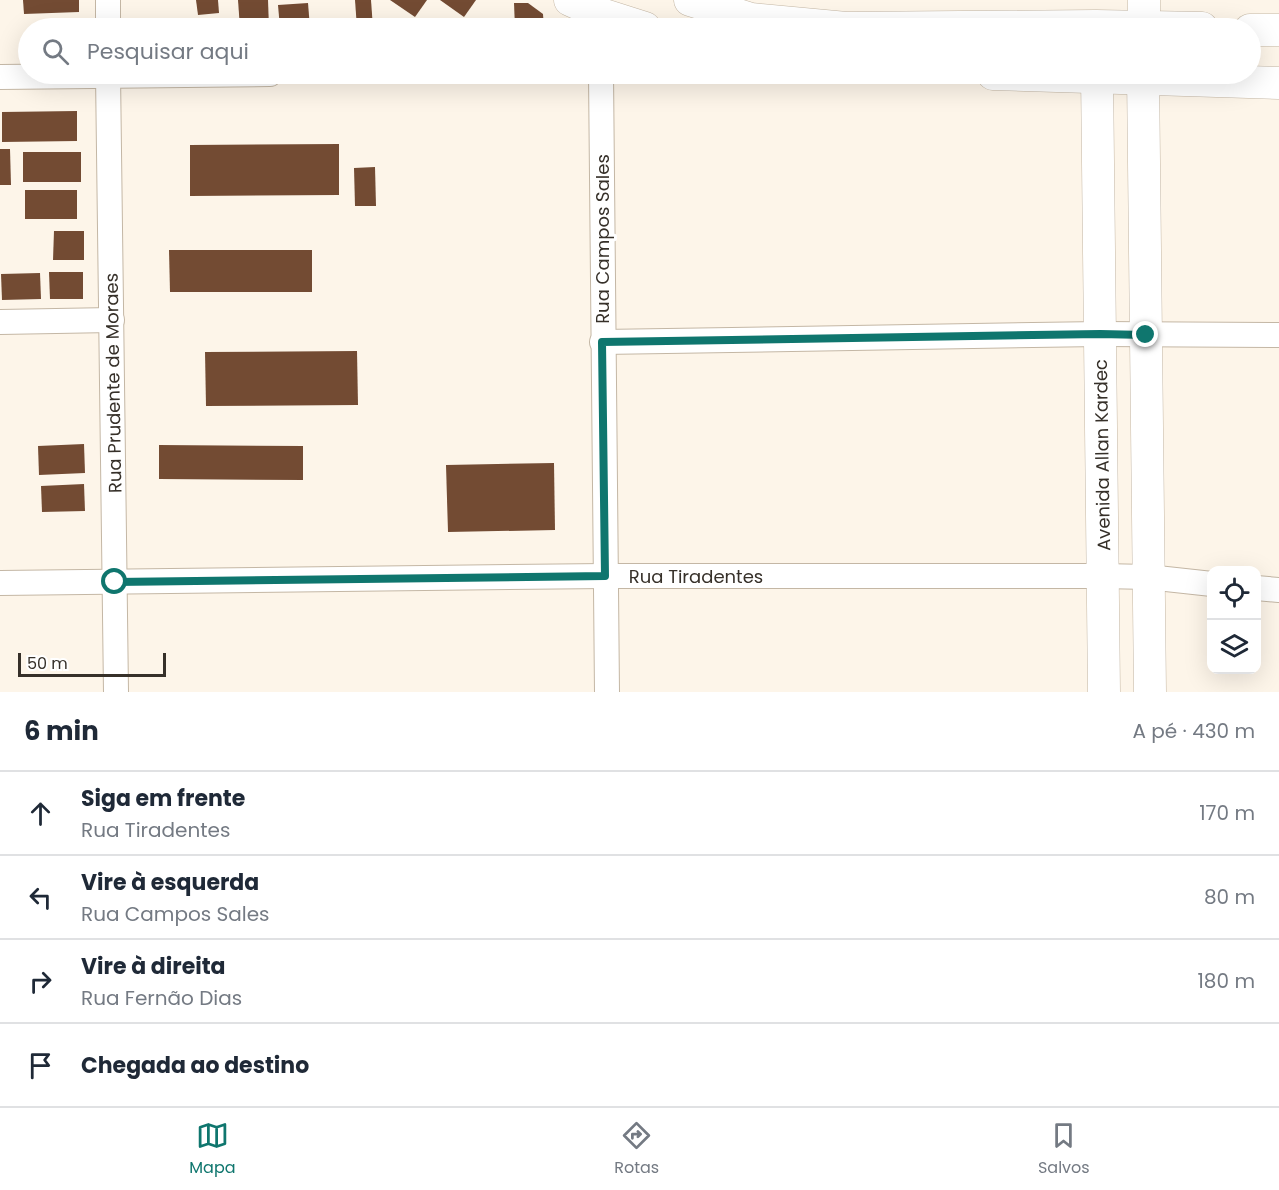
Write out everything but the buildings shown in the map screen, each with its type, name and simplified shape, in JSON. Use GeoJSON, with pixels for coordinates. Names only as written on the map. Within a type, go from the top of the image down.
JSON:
{"type":"FeatureCollection","features":[{"type":"Feature","properties":{"kind":"main road"},"geometry":{"type":"LineString","coordinates":[[570,0],[601,14]]}},
{"type":"Feature","properties":{"kind":"main road"},"geometry":{"type":"LineString","coordinates":[[690,0],[748,18]]}},
{"type":"Feature","properties":{"kind":"main road"},"geometry":{"type":"LineString","coordinates":[[1261,30],[1279,30]]}},
{"type":"Feature","properties":{"kind":"main road"},"geometry":{"type":"LineString","coordinates":[[1261,82],[1279,83]]}},
{"type":"Feature","properties":{"kind":"main road","name":"Avenida Allan Kardec"},"geometry":{"type":"LineString","coordinates":[[1097,84],[1104,692]]}},
{"type":"Feature","properties":{"kind":"main road"},"geometry":{"type":"LineString","coordinates":[[1143,84],[1150,692]]}},
{"type":"Feature","properties":{"kind":"street"},"geometry":{"type":"LineString","coordinates":[[108,0],[108,18]]}},
{"type":"Feature","properties":{"kind":"street"},"geometry":{"type":"LineString","coordinates":[[0,77],[18,77]]}},
{"type":"Feature","properties":{"kind":"street","name":"Rua Prudente de Moraes"},"geometry":{"type":"LineString","coordinates":[[108,84],[116,692]]}},
{"type":"Feature","properties":{"kind":"street","name":"Rua Campos Sales"},"geometry":{"type":"LineString","coordinates":[[601,84],[607,692]]}},
{"type":"Feature","properties":{"kind":"street"},"geometry":{"type":"LineString","coordinates":[[0,322],[112,320]]}},
{"type":"Feature","properties":{"kind":"street"},"geometry":{"type":"LineString","coordinates":[[602,342],[1100,334],[1279,335]]}},
{"type":"Feature","properties":{"kind":"street","name":"Rua Tiradentes"},"geometry":{"type":"LineString","coordinates":[[0,583],[605,576],[1104,576],[1148,577],[1207,583]]}},
{"type":"Feature","properties":{"kind":"street"},"geometry":{"type":"LineString","coordinates":[[1261,588],[1279,590]]}},
{"type":"Feature","properties":{"kind":"route"},"geometry":{"type":"LineString","coordinates":[[115,582],[605,576],[602,342],[1146,335]]}}]}
